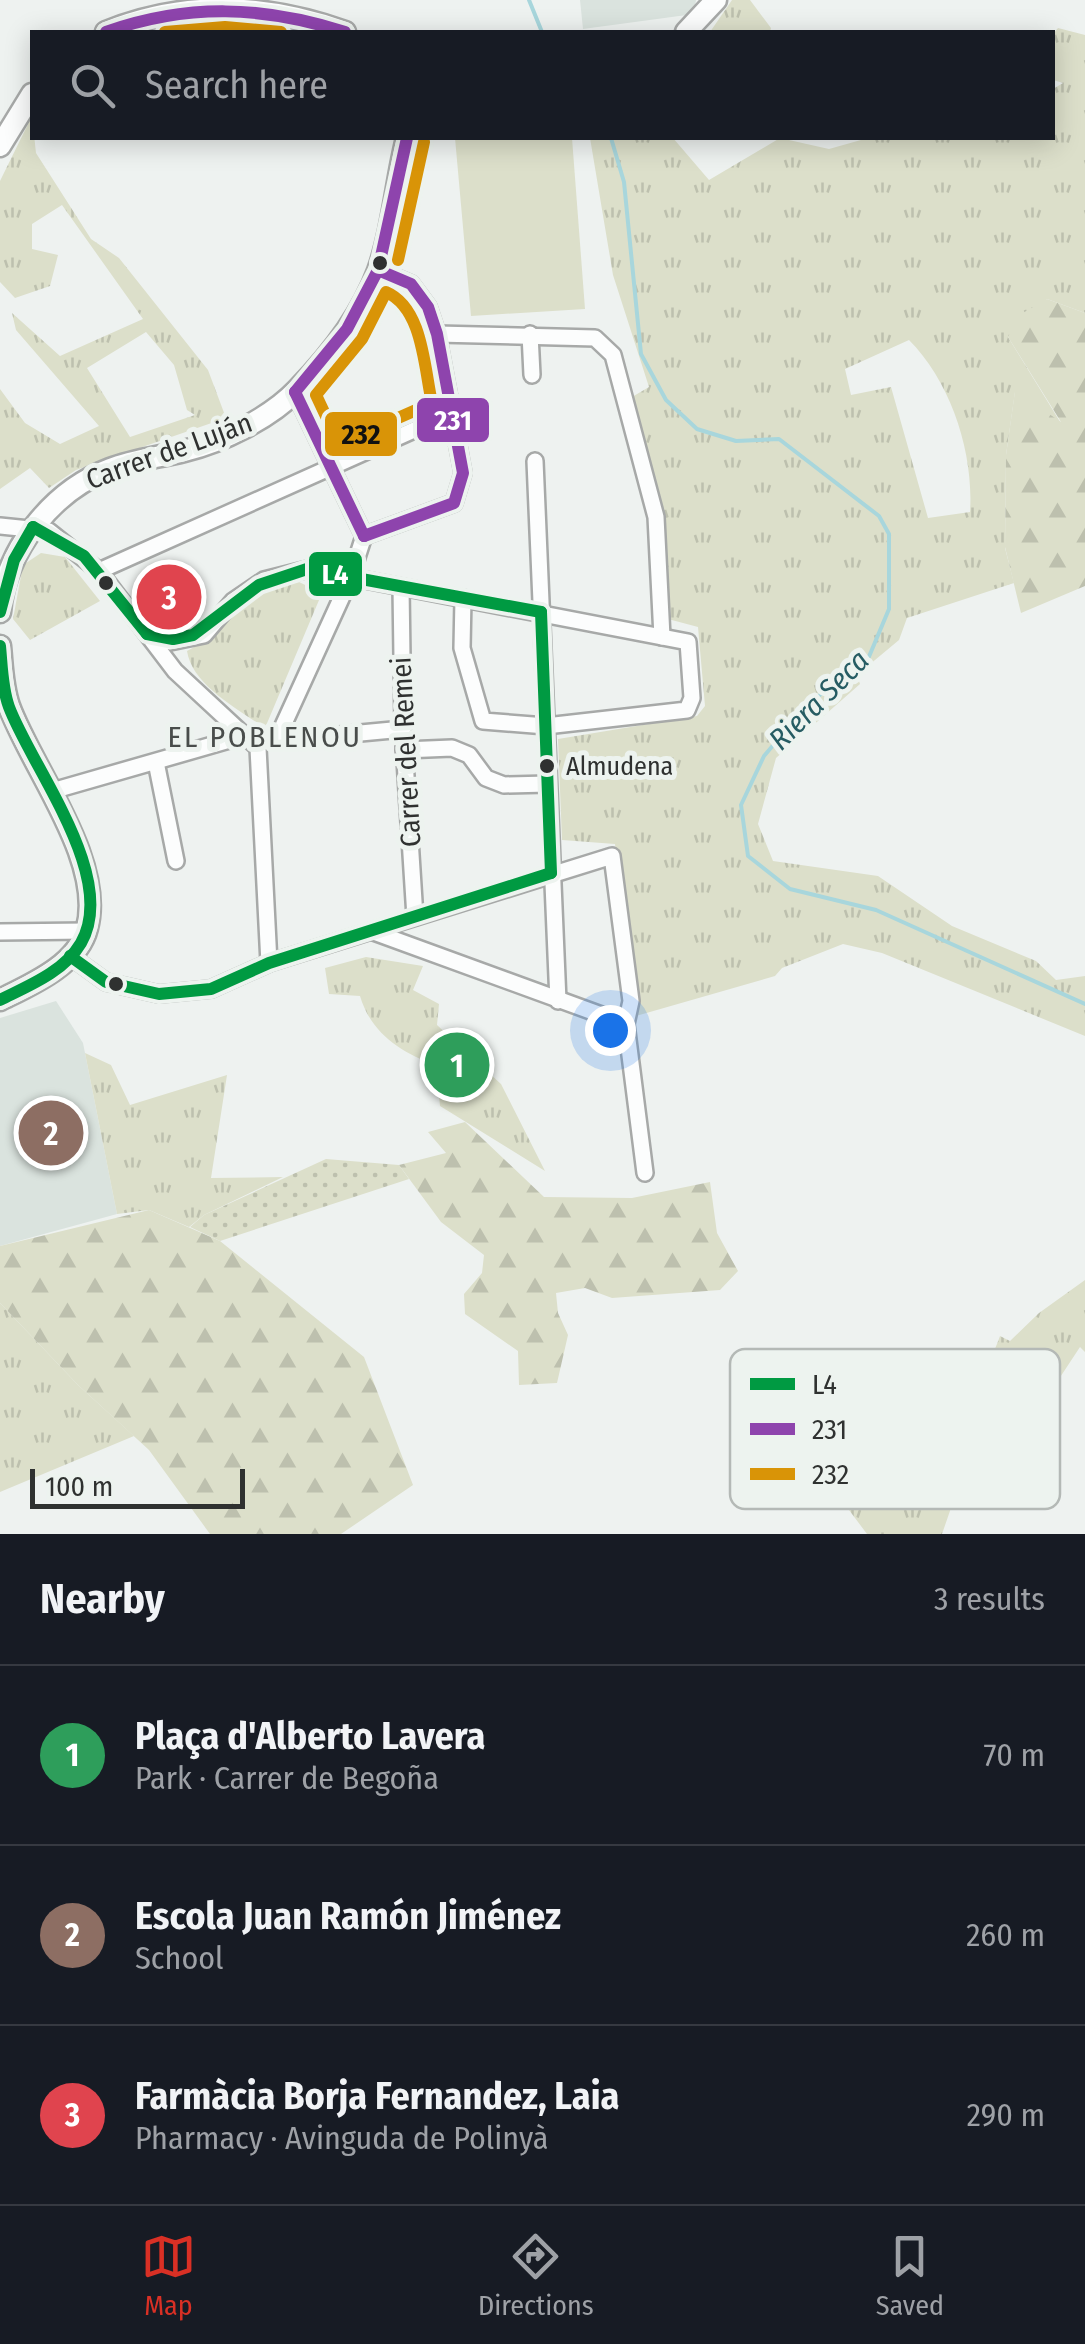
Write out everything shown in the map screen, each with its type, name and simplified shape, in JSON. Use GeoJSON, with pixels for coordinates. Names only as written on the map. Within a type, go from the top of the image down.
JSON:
{"type":"FeatureCollection","features":[{"type":"Feature","properties":{"kind":"street"},"geometry":{"type":"LineString","coordinates":[[688,30],[716,0]]}},
{"type":"Feature","properties":{"kind":"street"},"geometry":{"type":"LineString","coordinates":[[111,30],[147,14],[189,6],[227,5],[280,12],[338,30]]}},
{"type":"Feature","properties":{"kind":"street"},"geometry":{"type":"LineString","coordinates":[[280,12],[313,30]]}},
{"type":"Feature","properties":{"kind":"street"},"geometry":{"type":"LineString","coordinates":[[0,146],[30,97]]}},
{"type":"Feature","properties":{"kind":"street"},"geometry":{"type":"LineString","coordinates":[[397,140],[401,162]]}},
{"type":"Feature","properties":{"kind":"street","name":"Carrer de Luján"},"geometry":{"type":"LineString","coordinates":[[0,608],[14,560],[33,527],[71,488],[112,468],[190,450],[264,416],[295,392],[348,330],[378,270],[406,140]]}},
{"type":"Feature","properties":{"kind":"street"},"geometry":{"type":"LineString","coordinates":[[364,536],[454,503],[462,473],[437,334],[428,307],[412,284],[378,270]]}},
{"type":"Feature","properties":{"kind":"street"},"geometry":{"type":"LineString","coordinates":[[437,334],[596,338],[613,355],[656,517],[662,637]]}},
{"type":"Feature","properties":{"kind":"street"},"geometry":{"type":"LineString","coordinates":[[530,334],[532,375]]}},
{"type":"Feature","properties":{"kind":"street"},"geometry":{"type":"LineString","coordinates":[[295,392],[364,536],[350,578],[276,741],[403,729]]}},
{"type":"Feature","properties":{"kind":"street"},"geometry":{"type":"LineString","coordinates":[[100,571],[452,413]]}},
{"type":"Feature","properties":{"kind":"street"},"geometry":{"type":"LineString","coordinates":[[535,461],[558,1000]]}},
{"type":"Feature","properties":{"kind":"street"},"geometry":{"type":"LineString","coordinates":[[0,526],[33,527],[63,540],[100,571],[175,670],[258,748],[269,963]]}},
{"type":"Feature","properties":{"kind":"street"},"geometry":{"type":"LineString","coordinates":[[147,634],[170,642],[204,635],[234,600],[264,580],[308,569],[542,612],[688,642],[692,698],[688,710],[546,726],[483,722],[462,648],[463,598]]}},
{"type":"Feature","properties":{"kind":"street","name":"Carrer del Remei"},"geometry":{"type":"LineString","coordinates":[[400,588],[403,729],[415,917]]}},
{"type":"Feature","properties":{"kind":"street"},"geometry":{"type":"LineString","coordinates":[[0,646],[3,699],[52,791],[90,888],[87,931],[70,956],[38,982],[0,1000]]}},
{"type":"Feature","properties":{"kind":"street"},"geometry":{"type":"LineString","coordinates":[[52,791],[247,734]]}},
{"type":"Feature","properties":{"kind":"street"},"geometry":{"type":"LineString","coordinates":[[404,750],[452,748],[469,755],[486,778],[504,785],[548,784]]}},
{"type":"Feature","properties":{"kind":"street"},"geometry":{"type":"LineString","coordinates":[[156,762],[176,861]]}},
{"type":"Feature","properties":{"kind":"street"},"geometry":{"type":"LineString","coordinates":[[70,956],[106,982],[159,994],[211,989],[269,963],[612,856],[631,1001],[626,1024],[644,1173]]}},
{"type":"Feature","properties":{"kind":"street"},"geometry":{"type":"LineString","coordinates":[[372,930],[626,1024]]}},
{"type":"Feature","properties":{"kind":"street"},"geometry":{"type":"LineString","coordinates":[[0,932],[87,931]]}},
{"type":"Feature","properties":{"kind":"shaded area"},"geometry":{"type":"Polygon","coordinates":[[[580,0],[696,0],[694,14],[583,29],[580,0]]]}},
{"type":"Feature","properties":{"kind":"shaded area"},"geometry":{"type":"Polygon","coordinates":[[[56,1001],[83,1043],[117,1214],[0,1246],[0,1018],[56,1001]]]}},
{"type":"Feature","properties":{"kind":"green space"},"geometry":{"type":"Polygon","coordinates":[[[732,0],[750,0],[771,28],[770,30],[711,30],[732,0]]]}},
{"type":"Feature","properties":{"kind":"green space"},"geometry":{"type":"Polygon","coordinates":[[[216,17],[270,21],[288,30],[234,30],[229,20],[217,30],[183,30],[184,26],[153,30],[175,21],[216,17]]]}},
{"type":"Feature","properties":{"kind":"green space"},"geometry":{"type":"Polygon","coordinates":[[[1058,28],[1085,35],[1085,313],[1047,299],[1008,337],[1062,425],[1015,392],[1006,455],[1005,548],[1014,583],[907,618],[899,640],[857,675],[860,684],[776,758],[758,824],[773,861],[878,876],[952,926],[1036,961],[1056,980],[1085,976],[1085,1036],[882,953],[843,944],[782,968],[775,976],[636,1016],[615,844],[562,840],[558,739],[697,716],[705,706],[698,627],[668,619],[632,397],[649,387],[613,275],[590,140],[675,140],[709,180],[777,140],[829,149],[861,140],[1055,140],[1055,88],[1063,83],[1055,81],[1058,28]],[[909,340],[845,369],[851,395],[891,387],[928,518],[970,512],[964,443],[937,376],[909,340]]]}},
{"type":"Feature","properties":{"kind":"green space"},"geometry":{"type":"Polygon","coordinates":[[[30,120],[30,140],[35,140],[36,153],[91,239],[119,258],[208,370],[226,418],[76,470],[49,488],[30,468],[0,489],[0,389],[25,423],[60,444],[99,426],[16,330],[12,313],[60,356],[143,319],[62,205],[32,224],[32,249],[58,255],[50,286],[15,298],[0,282],[0,181],[30,120]],[[146,332],[87,368],[130,437],[195,415],[187,410],[174,365],[146,332]]]}},
{"type":"Feature","properties":{"kind":"green space"},"geometry":{"type":"Polygon","coordinates":[[[455,140],[572,140],[585,309],[471,316],[455,140]]]}},
{"type":"Feature","properties":{"kind":"green space"},"geometry":{"type":"Polygon","coordinates":[[[1047,299],[1085,313],[1085,586],[1021,613],[1005,547],[1006,455],[1015,391],[1061,422],[1008,337],[1021,314],[1047,299]]]}},
{"type":"Feature","properties":{"kind":"green space"},"geometry":{"type":"Polygon","coordinates":[[[41,553],[65,557],[100,601],[30,640],[13,619],[23,565],[41,553]]]}},
{"type":"Feature","properties":{"kind":"green space"},"geometry":{"type":"Polygon","coordinates":[[[299,582],[322,593],[265,728],[207,685],[187,651],[262,593],[299,582]]]}},
{"type":"Feature","properties":{"kind":"green space"},"geometry":{"type":"Polygon","coordinates":[[[366,957],[423,966],[413,990],[439,1004],[437,1025],[501,1084],[545,1171],[440,1106],[436,1065],[389,1040],[372,1021],[360,996],[329,994],[325,968],[366,957]]]}},
{"type":"Feature","properties":{"kind":"green space"},"geometry":{"type":"Polygon","coordinates":[[[85,1053],[111,1065],[130,1105],[227,1075],[211,1178],[283,1177],[204,1215],[189,1227],[149,1210],[117,1214],[85,1053]]]}},
{"type":"Feature","properties":{"kind":"green space"},"geometry":{"type":"Polygon","coordinates":[[[465,1122],[544,1197],[632,1198],[710,1182],[717,1233],[738,1271],[720,1290],[612,1298],[585,1288],[556,1293],[558,1313],[568,1335],[557,1383],[519,1385],[518,1351],[465,1314],[464,1294],[482,1273],[484,1255],[441,1222],[399,1165],[446,1153],[428,1132],[465,1122]]]}},
{"type":"Feature","properties":{"kind":"green space"},"geometry":{"type":"Polygon","coordinates":[[[326,1159],[399,1165],[409,1179],[220,1241],[190,1227],[204,1215],[326,1159]]]}},
{"type":"Feature","properties":{"kind":"green space"},"geometry":{"type":"Polygon","coordinates":[[[149,1210],[220,1241],[364,1357],[413,1485],[341,1534],[210,1534],[149,1450],[78,1385],[0,1303],[0,1246],[149,1210]]]}},
{"type":"Feature","properties":{"kind":"green space"},"geometry":{"type":"Polygon","coordinates":[[[1085,1280],[1085,1352],[1080,1347],[1060,1377],[1060,1349],[995,1349],[1000,1336],[1010,1341],[1039,1313],[1085,1280]]]}},
{"type":"Feature","properties":{"kind":"green space"},"geometry":{"type":"Polygon","coordinates":[[[0,1303],[78,1385],[134,1436],[0,1492],[0,1303]]]}},
{"type":"Feature","properties":{"kind":"green space"},"geometry":{"type":"Polygon","coordinates":[[[848,1509],[951,1509],[942,1534],[867,1534],[848,1509]]]}},
{"type":"Feature","properties":{"kind":"waterway"},"geometry":{"type":"LineString","coordinates":[[529,0],[541,30]]}},
{"type":"Feature","properties":{"kind":"waterway","name":"Riera Seca"},"geometry":{"type":"LineString","coordinates":[[612,140],[624,182],[641,354],[666,400],[697,429],[736,441],[779,439],[879,516],[889,534],[889,609],[868,659],[809,703],[764,756],[741,805],[748,856],[790,889],[876,910],[1085,1004]]}},
{"type":"Feature","properties":{"kind":"transit line","name":"231"},"geometry":{"type":"LineString","coordinates":[[113,30],[166,16],[226,11],[285,17],[338,30]]}},
{"type":"Feature","properties":{"kind":"transit line","name":"232"},"geometry":{"type":"LineString","coordinates":[[189,30],[259,30]]}},
{"type":"Feature","properties":{"kind":"transit line","name":"231"},"geometry":{"type":"LineString","coordinates":[[295,392],[347,329],[378,270],[407,140]]}},
{"type":"Feature","properties":{"kind":"transit line","name":"232"},"geometry":{"type":"LineString","coordinates":[[398,260],[424,142]]}},
{"type":"Feature","properties":{"kind":"transit line","name":"231"},"geometry":{"type":"LineString","coordinates":[[364,536],[454,503],[463,473],[437,334],[428,307],[411,284],[378,270]]}},
{"type":"Feature","properties":{"kind":"transit line","name":"232"},"geometry":{"type":"LineString","coordinates":[[386,292],[408,311],[415,325],[432,403],[339,444],[316,395],[362,339],[386,292]]}},
{"type":"Feature","properties":{"kind":"transit line","name":"231"},"geometry":{"type":"LineString","coordinates":[[295,392],[364,536]]}},
{"type":"Feature","properties":{"kind":"transit line","name":"L4"},"geometry":{"type":"LineString","coordinates":[[33,527],[84,556],[147,634]]}},
{"type":"Feature","properties":{"kind":"transit line","name":"L4"},"geometry":{"type":"LineString","coordinates":[[0,612],[14,560],[33,527]]}},
{"type":"Feature","properties":{"kind":"transit line","name":"L4"},"geometry":{"type":"LineString","coordinates":[[147,634],[173,639],[193,635],[259,585],[307,569],[541,612]]}},
{"type":"Feature","properties":{"kind":"transit line","name":"L4"},"geometry":{"type":"LineString","coordinates":[[541,612],[551,873]]}},
{"type":"Feature","properties":{"kind":"transit line","name":"L4"},"geometry":{"type":"LineString","coordinates":[[0,646],[9,707],[81,855],[89,887],[90,916],[81,943],[65,962],[0,1000]]}},
{"type":"Feature","properties":{"kind":"transit line","name":"L4"},"geometry":{"type":"LineString","coordinates":[[70,956],[106,982],[159,994],[211,989],[269,963],[551,873]]}},
{"type":"Feature","properties":{"kind":"place","name":"Farmàcia Borja Fernandez, Laia"},"geometry":{"type":"Point","coordinates":[169,597]}},
{"type":"Feature","properties":{"kind":"place","name":"Almudena"},"geometry":{"type":"Point","coordinates":[547,766]}},
{"type":"Feature","properties":{"kind":"place","name":"Plaça d'Alberto Lavera"},"geometry":{"type":"Point","coordinates":[457,1065]}},
{"type":"Feature","properties":{"kind":"place","name":"Escola Juan Ramón Jiménez"},"geometry":{"type":"Point","coordinates":[51,1133]}},
{"type":"Feature","properties":{"kind":"district","name":"EL POBLENOU"},"geometry":{"type":"Point","coordinates":[265,737]}}]}
